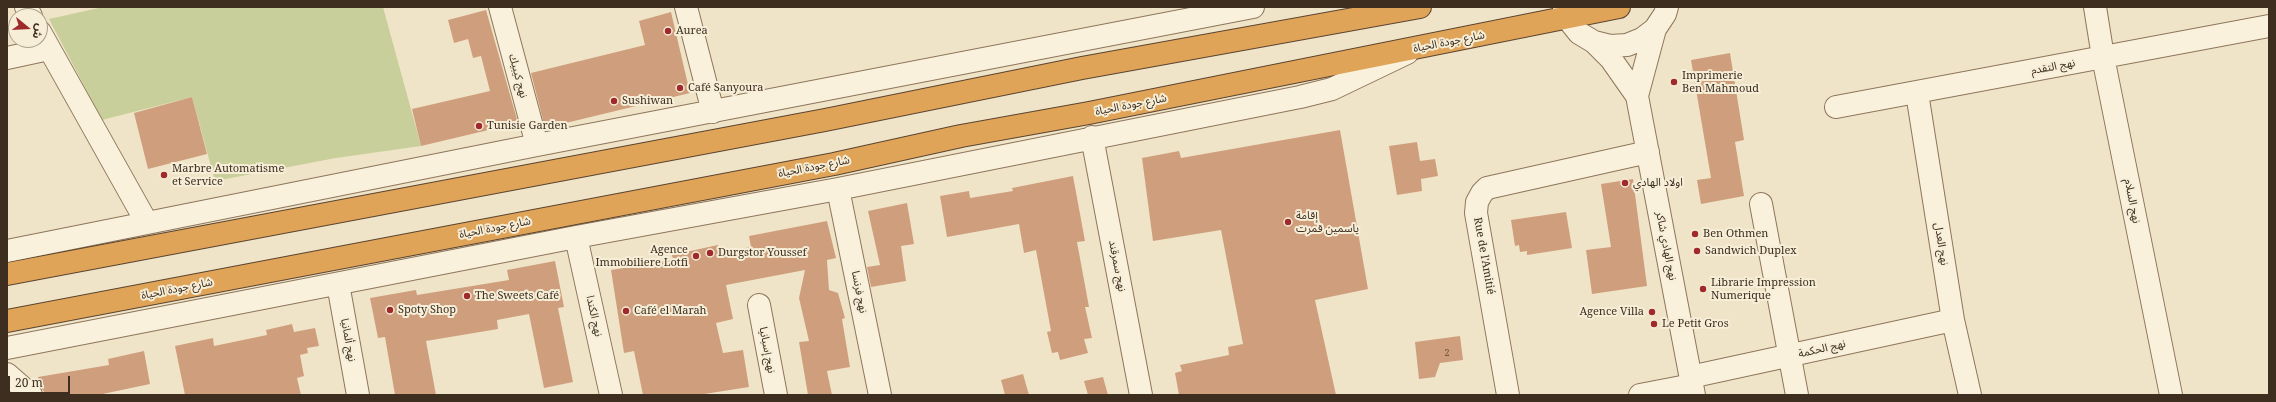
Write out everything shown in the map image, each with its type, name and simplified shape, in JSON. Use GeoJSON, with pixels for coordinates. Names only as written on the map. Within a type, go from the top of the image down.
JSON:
{"type":"FeatureCollection","features":[{"type":"Feature","properties":{"kind":"highway"},"geometry":{"type":"LineString","coordinates":[[7,274],[802,124],[1082,68],[1420,7]]}},
{"type":"Feature","properties":{"kind":"highway","name":"شارع جودة الحياة"},"geometry":{"type":"LineString","coordinates":[[7,321],[834,164],[961,136],[1089,113],[1416,48],[1565,12],[1619,7]]}},
{"type":"Feature","properties":{"kind":"street","name":"نهج كيبيك"},"geometry":{"type":"LineString","coordinates":[[500,7],[537,145]]}},
{"type":"Feature","properties":{"kind":"street"},"geometry":{"type":"LineString","coordinates":[[686,7],[713,112]]}},
{"type":"Feature","properties":{"kind":"street"},"geometry":{"type":"LineString","coordinates":[[7,251],[537,145],[1253,7]]}},
{"type":"Feature","properties":{"kind":"street"},"geometry":{"type":"LineString","coordinates":[[1637,96],[1655,29],[1665,14],[1667,7]]}},
{"type":"Feature","properties":{"kind":"street","name":"نهج السلام"},"geometry":{"type":"LineString","coordinates":[[2095,7],[2103,57],[2171,395]]}},
{"type":"Feature","properties":{"kind":"street"},"geometry":{"type":"LineString","coordinates":[[1565,12],[1579,32],[1594,42],[1611,59],[1637,96]]}},
{"type":"Feature","properties":{"kind":"street","name":"نهج التقدم"},"geometry":{"type":"LineString","coordinates":[[1836,107],[2269,26]]}},
{"type":"Feature","properties":{"kind":"street"},"geometry":{"type":"LineString","coordinates":[[1594,42],[1610,46],[1627,45],[1642,39],[1655,29]]}},
{"type":"Feature","properties":{"kind":"street"},"geometry":{"type":"LineString","coordinates":[[48,45],[147,223]]}},
{"type":"Feature","properties":{"kind":"street"},"geometry":{"type":"LineString","coordinates":[[7,58],[28,48]]}},
{"type":"Feature","properties":{"kind":"street"},"geometry":{"type":"LineString","coordinates":[[7,348],[576,237],[838,189],[1092,137],[1300,97],[1332,89],[1416,48]]}},
{"type":"Feature","properties":{"kind":"street","name":"نهج العدل"},"geometry":{"type":"LineString","coordinates":[[1917,93],[1953,320],[1970,395]]}},
{"type":"Feature","properties":{"kind":"street","name":"نهج الهادي شاكر"},"geometry":{"type":"LineString","coordinates":[[1637,96],[1692,386]]}},
{"type":"Feature","properties":{"kind":"street","name":"نهج سمرقند"},"geometry":{"type":"LineString","coordinates":[[1092,137],[1141,395]]}},
{"type":"Feature","properties":{"kind":"street","name":"Rue de l'Amitié"},"geometry":{"type":"LineString","coordinates":[[1508,395],[1476,214],[1478,202],[1482,193],[1487,188],[1648,152]]}},
{"type":"Feature","properties":{"kind":"street","name":"نهج فرنسا"},"geometry":{"type":"LineString","coordinates":[[838,189],[880,395]]}},
{"type":"Feature","properties":{"kind":"street"},"geometry":{"type":"LineString","coordinates":[[1761,204],[1797,395]]}},
{"type":"Feature","properties":{"kind":"street","name":"نهج الكندا"},"geometry":{"type":"LineString","coordinates":[[576,237],[605,394]]}},
{"type":"Feature","properties":{"kind":"street","name":"نهج ألمانيا"},"geometry":{"type":"LineString","coordinates":[[338,284],[358,395]]}},
{"type":"Feature","properties":{"kind":"street","name":"نهج إسبانيا"},"geometry":{"type":"LineString","coordinates":[[759,305],[776,395]]}},
{"type":"Feature","properties":{"kind":"street","name":"نهج الحكمة"},"geometry":{"type":"LineString","coordinates":[[1640,395],[1692,386],[1789,357],[1953,320]]}},
{"type":"Feature","properties":{"kind":"green space"},"geometry":{"type":"Polygon","coordinates":[[[103,7],[383,7],[421,146],[336,158],[215,181],[192,97],[102,120],[49,19],[103,7]]]}},
{"type":"Feature","properties":{"kind":"building"},"geometry":{"type":"Polygon","coordinates":[[[486,10],[518,123],[421,146],[412,109],[490,91],[481,56],[473,58],[468,39],[454,43],[448,20],[486,10]]]}},
{"type":"Feature","properties":{"kind":"building"},"geometry":{"type":"Polygon","coordinates":[[[671,12],[690,93],[545,128],[531,73],[645,45],[639,21],[671,12]]]}},
{"type":"Feature","properties":{"kind":"building"},"geometry":{"type":"Polygon","coordinates":[[[1730,53],[1744,140],[1735,142],[1744,196],[1701,204],[1697,180],[1711,178],[1691,60],[1730,53]]]}},
{"type":"Feature","properties":{"kind":"building"},"geometry":{"type":"Polygon","coordinates":[[[192,97],[207,154],[148,169],[134,113],[192,97]]]}},
{"type":"Feature","properties":{"kind":"building"},"geometry":{"type":"Polygon","coordinates":[[[1340,130],[1368,289],[1315,300],[1336,395],[1179,395],[1175,373],[1182,371],[1180,365],[1229,355],[1228,347],[1243,344],[1221,230],[1153,241],[1142,158],[1179,151],[1181,158],[1340,130]]]}},
{"type":"Feature","properties":{"kind":"building"},"geometry":{"type":"Polygon","coordinates":[[[1417,142],[1420,161],[1435,159],[1438,176],[1421,179],[1422,191],[1397,195],[1389,146],[1417,142]]]}},
{"type":"Feature","properties":{"kind":"building"},"geometry":{"type":"Polygon","coordinates":[[[1073,176],[1085,241],[1077,242],[1089,307],[1085,307],[1092,338],[1084,339],[1088,353],[1060,360],[1058,352],[1052,353],[1047,332],[1051,331],[1036,250],[1024,253],[1019,224],[947,237],[940,196],[969,191],[970,198],[1013,191],[1012,188],[1073,176]]]}},
{"type":"Feature","properties":{"kind":"building"},"geometry":{"type":"Polygon","coordinates":[[[1633,179],[1647,286],[1592,294],[1586,250],[1611,247],[1601,184],[1633,179]]]}},
{"type":"Feature","properties":{"kind":"building"},"geometry":{"type":"Polygon","coordinates":[[[907,203],[914,244],[901,246],[906,281],[871,287],[867,267],[880,265],[868,211],[907,203]]]}},
{"type":"Feature","properties":{"kind":"building"},"geometry":{"type":"Polygon","coordinates":[[[1566,212],[1572,248],[1527,255],[1527,251],[1520,252],[1519,245],[1515,246],[1511,220],[1566,212]]]}},
{"type":"Feature","properties":{"kind":"building"},"geometry":{"type":"Polygon","coordinates":[[[827,221],[836,258],[827,260],[829,290],[838,293],[845,318],[842,319],[850,367],[827,371],[832,395],[808,395],[799,342],[809,341],[799,298],[805,270],[726,285],[733,319],[716,323],[723,353],[743,350],[749,387],[698,395],[643,395],[634,351],[624,353],[611,270],[673,260],[672,255],[718,245],[719,253],[751,247],[749,236],[827,221]]]}},
{"type":"Feature","properties":{"kind":"building"},"geometry":{"type":"Polygon","coordinates":[[[555,261],[564,307],[558,308],[573,382],[544,388],[529,314],[497,320],[498,329],[426,341],[436,395],[395,395],[385,337],[378,338],[370,298],[416,290],[417,295],[509,280],[507,270],[555,261]]]}},
{"type":"Feature","properties":{"kind":"building"},"geometry":{"type":"Polygon","coordinates":[[[292,324],[294,332],[315,328],[319,346],[307,348],[308,353],[300,355],[304,376],[297,378],[301,395],[185,395],[175,346],[213,338],[214,346],[267,335],[266,330],[292,324]]]}},
{"type":"Feature","properties":{"kind":"building"},"geometry":{"type":"Polygon","coordinates":[[[1460,336],[1463,360],[1440,363],[1435,377],[1419,379],[1415,342],[1460,336]]]}},
{"type":"Feature","properties":{"kind":"building"},"geometry":{"type":"Polygon","coordinates":[[[144,351],[150,384],[98,395],[47,395],[40,387],[38,377],[109,365],[108,359],[144,351]]]}},
{"type":"Feature","properties":{"kind":"building"},"geometry":{"type":"Polygon","coordinates":[[[1023,374],[1029,395],[1005,395],[1001,380],[1023,374]]]}},
{"type":"Feature","properties":{"kind":"building"},"geometry":{"type":"Polygon","coordinates":[[[1103,377],[1108,395],[1088,395],[1084,381],[1103,377]]]}},
{"type":"Feature","properties":{"kind":"place","name":"Aurea"},"geometry":{"type":"Point","coordinates":[668,31]}},
{"type":"Feature","properties":{"kind":"place","name":"Imprimerie Ben Mahmoud"},"geometry":{"type":"Point","coordinates":[1674,82]}},
{"type":"Feature","properties":{"kind":"place","name":"Café Sanyoura"},"geometry":{"type":"Point","coordinates":[680,88]}},
{"type":"Feature","properties":{"kind":"place","name":"Sushiwan"},"geometry":{"type":"Point","coordinates":[614,101]}},
{"type":"Feature","properties":{"kind":"place","name":"Tunisie Garden"},"geometry":{"type":"Point","coordinates":[479,126]}},
{"type":"Feature","properties":{"kind":"place","name":"Marbre Automatisme et Service"},"geometry":{"type":"Point","coordinates":[164,175]}},
{"type":"Feature","properties":{"kind":"place","name":"اولاد الهادي"},"geometry":{"type":"Point","coordinates":[1625,183]}},
{"type":"Feature","properties":{"kind":"place","name":"إقامة ياسمين قمرت"},"geometry":{"type":"Point","coordinates":[1288,222]}},
{"type":"Feature","properties":{"kind":"place","name":"Ben Othmen"},"geometry":{"type":"Point","coordinates":[1695,234]}},
{"type":"Feature","properties":{"kind":"place","name":"Sandwich Duplex"},"geometry":{"type":"Point","coordinates":[1697,251]}},
{"type":"Feature","properties":{"kind":"place","name":"Durgstor Youssef"},"geometry":{"type":"Point","coordinates":[710,253]}},
{"type":"Feature","properties":{"kind":"place","name":"Agence Immobiliere Lotfi"},"geometry":{"type":"Point","coordinates":[696,256]}},
{"type":"Feature","properties":{"kind":"place","name":"Librarie Impression Numerique"},"geometry":{"type":"Point","coordinates":[1703,289]}},
{"type":"Feature","properties":{"kind":"place","name":"The Sweets Café"},"geometry":{"type":"Point","coordinates":[467,296]}},
{"type":"Feature","properties":{"kind":"place","name":"Spoty Shop"},"geometry":{"type":"Point","coordinates":[390,310]}},
{"type":"Feature","properties":{"kind":"place","name":"Café el Marah"},"geometry":{"type":"Point","coordinates":[626,311]}},
{"type":"Feature","properties":{"kind":"place","name":"Agence Villa"},"geometry":{"type":"Point","coordinates":[1652,312]}},
{"type":"Feature","properties":{"kind":"place","name":"Le Petit Gros"},"geometry":{"type":"Point","coordinates":[1654,324]}}]}
